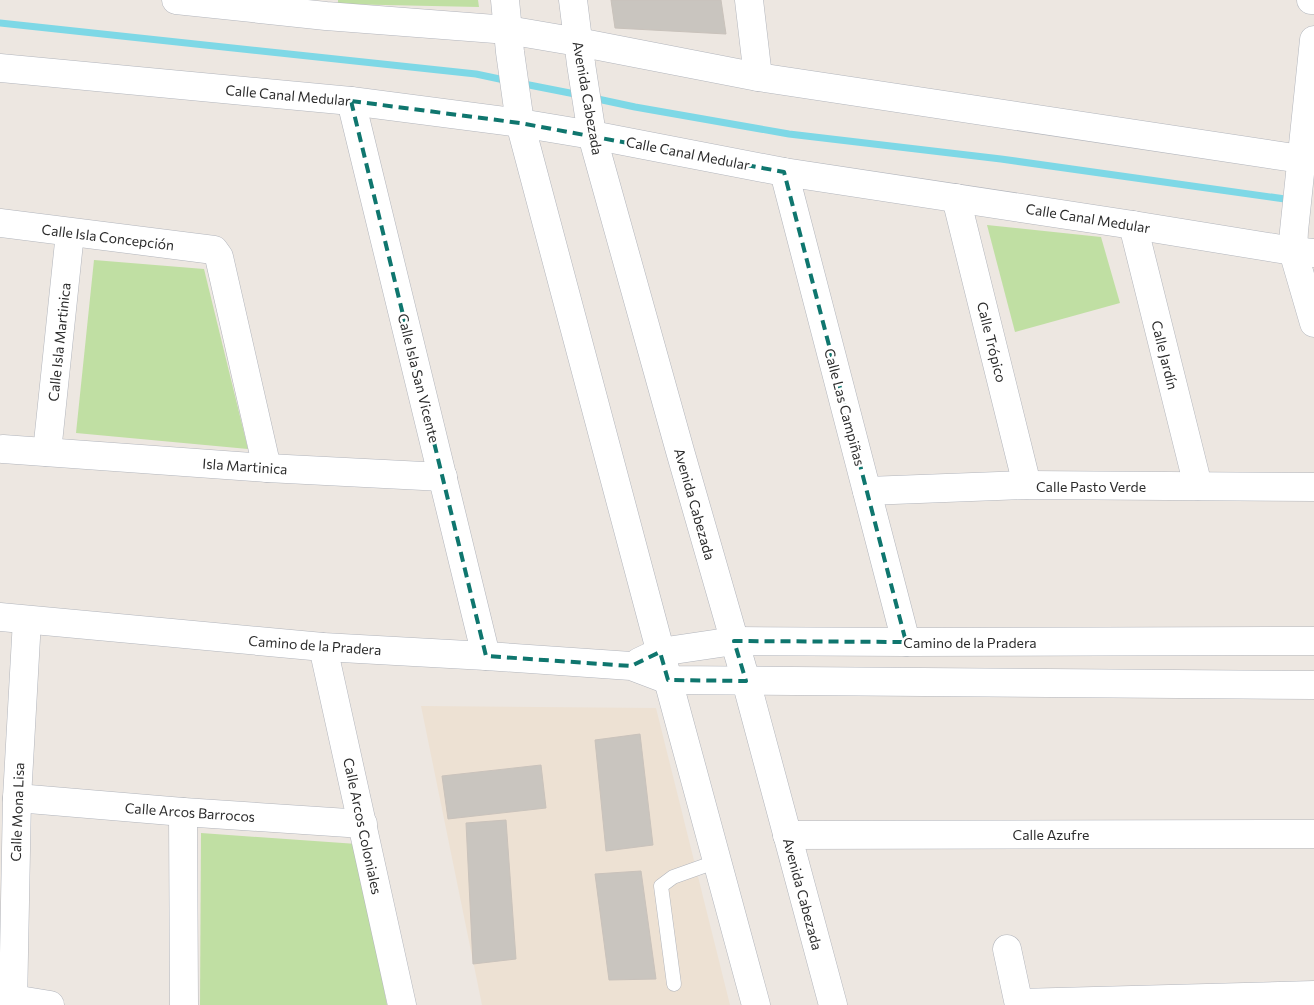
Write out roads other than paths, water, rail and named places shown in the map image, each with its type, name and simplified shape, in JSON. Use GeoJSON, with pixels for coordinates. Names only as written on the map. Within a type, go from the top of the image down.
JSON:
{"type":"FeatureCollection","features":[{"type":"Feature","properties":{"kind":"street"},"geometry":{"type":"LineString","coordinates":[[176,0],[326,8],[580,53],[758,77],[1300,167]]}},
{"type":"Feature","properties":{"kind":"street"},"geometry":{"type":"LineString","coordinates":[[505,0],[518,113],[660,652],[756,1005]]}},
{"type":"Feature","properties":{"kind":"street","name":"Avenida Cabezada"},"geometry":{"type":"LineString","coordinates":[[573,0],[591,127],[680,451],[746,680],[833,1005]]}},
{"type":"Feature","properties":{"kind":"street"},"geometry":{"type":"LineString","coordinates":[[749,0],[758,77]]}},
{"type":"Feature","properties":{"kind":"street"},"geometry":{"type":"LineString","coordinates":[[1314,40],[1300,167],[1300,245],[1314,323]]}},
{"type":"Feature","properties":{"kind":"street","name":"Calle Canal Medular"},"geometry":{"type":"LineString","coordinates":[[0,68],[351,101],[518,113],[591,127],[784,172],[1133,225],[1300,245]]}},
{"type":"Feature","properties":{"kind":"street","name":"Calle Isla San Vicente"},"geometry":{"type":"LineString","coordinates":[[351,101],[486,656]]}},
{"type":"Feature","properties":{"kind":"street","name":"Calle Las Campiñas"},"geometry":{"type":"LineString","coordinates":[[784,172],[906,642]]}},
{"type":"Feature","properties":{"kind":"street","name":"Calle Trópico"},"geometry":{"type":"LineString","coordinates":[[956,198],[1027,485]]}},
{"type":"Feature","properties":{"kind":"street","name":"Calle Isla Concepción"},"geometry":{"type":"LineString","coordinates":[[0,224],[214,250],[219,257],[267,468]]}},
{"type":"Feature","properties":{"kind":"street","name":"Calle Jardín"},"geometry":{"type":"LineString","coordinates":[[1133,225],[1198,486]]}},
{"type":"Feature","properties":{"kind":"street","name":"Calle Isla Martinica"},"geometry":{"type":"LineString","coordinates":[[47,452],[70,233]]}},
{"type":"Feature","properties":{"kind":"street","name":"Isla Martinica"},"geometry":{"type":"LineString","coordinates":[[3,449],[267,468],[443,477]]}},
{"type":"Feature","properties":{"kind":"street","name":"Calle Pasto Verde"},"geometry":{"type":"LineString","coordinates":[[867,491],[1027,485],[1314,487]]}},
{"type":"Feature","properties":{"kind":"street","name":"Camino de la Pradera"},"geometry":{"type":"LineString","coordinates":[[0,617],[323,647],[631,666],[668,680],[1314,685]]}},
{"type":"Feature","properties":{"kind":"street","name":"Calle Mona Lisa"},"geometry":{"type":"LineString","coordinates":[[13,1002],[17,798],[27,620]]}},
{"type":"Feature","properties":{"kind":"street","name":"Camino de la Pradera"},"geometry":{"type":"LineString","coordinates":[[631,666],[660,652],[734,641],[1314,641]]}},
{"type":"Feature","properties":{"kind":"street","name":"Calle Arcos Coloniales"},"geometry":{"type":"LineString","coordinates":[[323,647],[402,1005]]}},
{"type":"Feature","properties":{"kind":"street","name":"Calle Arcos Barrocos"},"geometry":{"type":"LineString","coordinates":[[17,798],[183,812],[363,824]]}},
{"type":"Feature","properties":{"kind":"street"},"geometry":{"type":"LineString","coordinates":[[183,812],[184,1005]]}},
{"type":"Feature","properties":{"kind":"street","name":"Calle Azufre"},"geometry":{"type":"LineString","coordinates":[[787,835],[1314,834]]}},
{"type":"Feature","properties":{"kind":"street"},"geometry":{"type":"LineString","coordinates":[[1007,950],[1019,1004],[1314,995]]}},
{"type":"Feature","properties":{"kind":"street"},"geometry":{"type":"LineString","coordinates":[[13,1002],[50,1005]]}},
{"type":"Feature","properties":{"kind":"lane"},"geometry":{"type":"LineString","coordinates":[[674,984],[661,886],[673,877],[718,861]]}},
{"type":"Feature","properties":{"kind":"waterway"},"geometry":{"type":"LineString","coordinates":[[0,23],[476,74],[509,81]]}},
{"type":"Feature","properties":{"kind":"waterway"},"geometry":{"type":"LineString","coordinates":[[519,83],[580,95]]}},
{"type":"Feature","properties":{"kind":"waterway"},"geometry":{"type":"LineString","coordinates":[[593,98],[789,134],[1001,159],[1292,200]]}}]}
